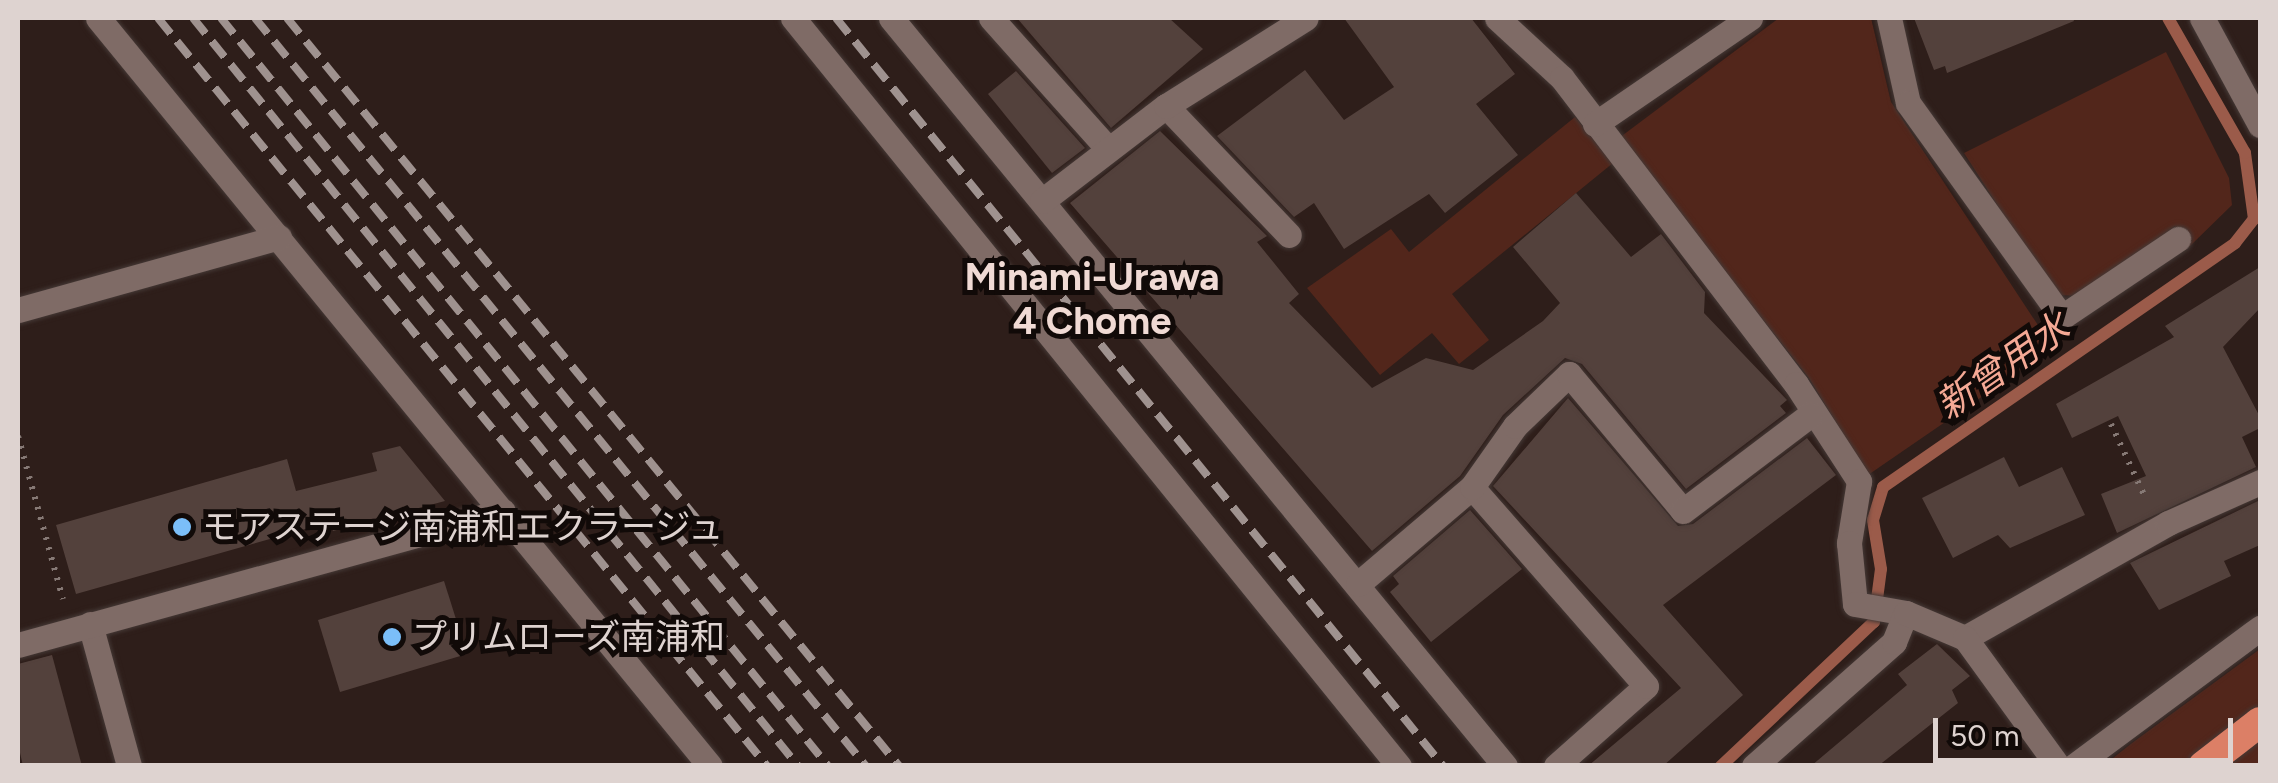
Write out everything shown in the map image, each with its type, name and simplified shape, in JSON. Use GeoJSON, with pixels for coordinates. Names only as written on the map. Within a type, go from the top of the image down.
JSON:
{"type":"FeatureCollection","features":[{"type":"Feature","properties":{"kind":"highway"},"geometry":{"type":"LineString","coordinates":[[2202,766],[2260,722]]}},
{"type":"Feature","properties":{"kind":"street"},"geometry":{"type":"LineString","coordinates":[[98,18],[710,766]]}},
{"type":"Feature","properties":{"kind":"street"},"geometry":{"type":"LineString","coordinates":[[792,18],[1399,766]]}},
{"type":"Feature","properties":{"kind":"street"},"geometry":{"type":"LineString","coordinates":[[891,18],[1505,766]]}},
{"type":"Feature","properties":{"kind":"street"},"geometry":{"type":"LineString","coordinates":[[991,18],[1108,149]]}},
{"type":"Feature","properties":{"kind":"street"},"geometry":{"type":"LineString","coordinates":[[1042,201],[1166,106],[1306,18]]}},
{"type":"Feature","properties":{"kind":"street"},"geometry":{"type":"LineString","coordinates":[[1497,18],[1595,124],[1796,384],[1810,415],[1858,480],[1849,543],[1855,604],[1905,612],[1965,638],[2058,766]]}},
{"type":"Feature","properties":{"kind":"street"},"geometry":{"type":"LineString","coordinates":[[1595,124],[1750,18]]}},
{"type":"Feature","properties":{"kind":"street"},"geometry":{"type":"LineString","coordinates":[[1890,18],[1908,103],[2062,317],[2178,240]]}},
{"type":"Feature","properties":{"kind":"street"},"geometry":{"type":"LineString","coordinates":[[2202,18],[2260,124]]}},
{"type":"Feature","properties":{"kind":"street"},"geometry":{"type":"LineString","coordinates":[[1166,106],[1288,236]]}},
{"type":"Feature","properties":{"kind":"street"},"geometry":{"type":"LineString","coordinates":[[18,310],[279,237]]}},
{"type":"Feature","properties":{"kind":"street"},"geometry":{"type":"LineString","coordinates":[[1358,584],[1472,486],[1515,426],[1569,374],[1684,511],[1810,415]]}},
{"type":"Feature","properties":{"kind":"street"},"geometry":{"type":"LineString","coordinates":[[1965,638],[2160,527],[2260,482]]}},
{"type":"Feature","properties":{"kind":"street"},"geometry":{"type":"LineString","coordinates":[[1472,486],[1646,686],[1556,766]]}},
{"type":"Feature","properties":{"kind":"street"},"geometry":{"type":"LineString","coordinates":[[18,646],[503,511]]}},
{"type":"Feature","properties":{"kind":"street"},"geometry":{"type":"LineString","coordinates":[[1754,766],[1894,642],[1905,612]]}},
{"type":"Feature","properties":{"kind":"street"},"geometry":{"type":"LineString","coordinates":[[81,627],[129,766]]}},
{"type":"Feature","properties":{"kind":"street"},"geometry":{"type":"LineString","coordinates":[[2074,766],[2260,628]]}},
{"type":"Feature","properties":{"kind":"path"},"geometry":{"type":"LineString","coordinates":[[2111,424],[2160,527]]}},
{"type":"Feature","properties":{"kind":"path"},"geometry":{"type":"LineString","coordinates":[[18,436],[81,627]]}},
{"type":"Feature","properties":{"kind":"shaded area"},"geometry":{"type":"Polygon","coordinates":[[[1779,18],[1871,18],[1891,102],[2053,348],[1868,475],[1809,378],[1619,138],[1779,18]]]}},
{"type":"Feature","properties":{"kind":"shaded area"},"geometry":{"type":"Polygon","coordinates":[[[2166,52],[2229,178],[2232,205],[2189,247],[2175,226],[2081,296],[2055,295],[1964,153],[2166,52]]]}},
{"type":"Feature","properties":{"kind":"shaded area"},"geometry":{"type":"Polygon","coordinates":[[[1575,117],[1613,163],[1452,294],[1489,340],[1459,364],[1432,333],[1380,375],[1307,288],[1391,229],[1409,252],[1575,117]]]}},
{"type":"Feature","properties":{"kind":"shaded area"},"geometry":{"type":"Polygon","coordinates":[[[2260,649],[2260,765],[2103,766],[2132,743],[2260,649]]]}},
{"type":"Feature","properties":{"kind":"building"},"geometry":{"type":"Polygon","coordinates":[[[1017,18],[1169,18],[1203,49],[1111,128],[1017,18]]]}},
{"type":"Feature","properties":{"kind":"building"},"geometry":{"type":"Polygon","coordinates":[[[1344,18],[1471,18],[1515,74],[1476,104],[1518,155],[1445,213],[1429,194],[1344,249],[1314,203],[1294,217],[1217,136],[1305,70],[1344,120],[1394,87],[1344,18]]]}},
{"type":"Feature","properties":{"kind":"building"},"geometry":{"type":"Polygon","coordinates":[[[1914,18],[2074,21],[1947,73],[1945,66],[1934,70],[1914,18]]]}},
{"type":"Feature","properties":{"kind":"building"},"geometry":{"type":"Polygon","coordinates":[[[1016,71],[1085,148],[1052,173],[988,94],[1016,71]]]}},
{"type":"Feature","properties":{"kind":"building"},"geometry":{"type":"Polygon","coordinates":[[[1160,131],[1267,236],[1257,242],[1299,294],[1289,303],[1372,388],[1426,358],[1473,370],[1543,321],[1560,303],[1513,247],[1576,193],[1631,257],[1661,234],[1705,292],[1704,313],[1787,400],[1780,406],[1786,413],[1686,489],[1582,364],[1565,358],[1503,415],[1460,476],[1372,551],[1070,203],[1160,131]]]}},
{"type":"Feature","properties":{"kind":"building"},"geometry":{"type":"Polygon","coordinates":[[[2260,267],[2260,308],[2223,347],[2260,417],[2260,428],[2242,437],[2256,467],[2117,533],[2101,494],[2146,476],[2118,416],[2072,438],[2056,404],[2174,337],[2165,326],[2260,267]]]}},
{"type":"Feature","properties":{"kind":"building"},"geometry":{"type":"Polygon","coordinates":[[[1568,398],[1678,526],[1693,524],[1807,438],[1836,475],[1663,605],[1743,695],[1663,766],[1588,766],[1681,688],[1493,486],[1568,398]]]}},
{"type":"Feature","properties":{"kind":"building","name":"モアステージ南浦和エクラージュ"},"geometry":{"type":"Polygon","coordinates":[[[400,446],[445,501],[333,531],[330,522],[76,594],[56,525],[287,459],[296,491],[377,471],[372,453],[400,446]]]}},
{"type":"Feature","properties":{"kind":"building"},"geometry":{"type":"Polygon","coordinates":[[[2004,457],[2019,487],[2062,467],[2085,515],[2010,548],[1998,535],[1953,558],[1922,498],[2004,457]]]}},
{"type":"Feature","properties":{"kind":"building"},"geometry":{"type":"Polygon","coordinates":[[[2260,500],[2260,545],[2224,561],[2231,576],[2159,610],[2130,563],[2260,500]]]}},
{"type":"Feature","properties":{"kind":"building"},"geometry":{"type":"Polygon","coordinates":[[[1470,510],[1522,569],[1431,642],[1390,592],[1399,584],[1393,576],[1470,510]]]}},
{"type":"Feature","properties":{"kind":"building","name":"プリムローズ南浦和"},"geometry":{"type":"Polygon","coordinates":[[[444,581],[467,654],[340,692],[318,620],[444,581]]]}},
{"type":"Feature","properties":{"kind":"building"},"geometry":{"type":"Polygon","coordinates":[[[1937,644],[1970,676],[1952,690],[1958,703],[1878,766],[1811,766],[1907,685],[1898,674],[1937,644]]]}},
{"type":"Feature","properties":{"kind":"building"},"geometry":{"type":"Polygon","coordinates":[[[52,655],[82,766],[23,766],[18,744],[18,664],[52,655]]]}},
{"type":"Feature","properties":{"kind":"waterway","name":"新曾用水"},"geometry":{"type":"LineString","coordinates":[[1721,766],[1874,622],[1881,569],[1873,520],[1883,487],[2235,243],[2254,219],[2245,153],[2168,18]]}},
{"type":"Feature","properties":{"kind":"railway"},"geometry":{"type":"LineString","coordinates":[[158,18],[767,766]]}},
{"type":"Feature","properties":{"kind":"railway"},"geometry":{"type":"LineString","coordinates":[[193,18],[798,766]]}},
{"type":"Feature","properties":{"kind":"railway"},"geometry":{"type":"LineString","coordinates":[[221,18],[828,766]]}},
{"type":"Feature","properties":{"kind":"railway"},"geometry":{"type":"LineString","coordinates":[[255,18],[866,766]]}},
{"type":"Feature","properties":{"kind":"railway"},"geometry":{"type":"LineString","coordinates":[[287,18],[899,766]]}},
{"type":"Feature","properties":{"kind":"railway"},"geometry":{"type":"LineString","coordinates":[[836,18],[1443,766]]}},
{"type":"Feature","properties":{"kind":"place","name":"モアステージ南浦和エクラージュ"},"geometry":{"type":"Point","coordinates":[182,527]}},
{"type":"Feature","properties":{"kind":"place","name":"プリムローズ南浦和"},"geometry":{"type":"Point","coordinates":[392,637]}},
{"type":"Feature","properties":{"kind":"district","name":"Minami-Urawa 4 Chome"},"geometry":{"type":"Point","coordinates":[1092,300]}}]}
